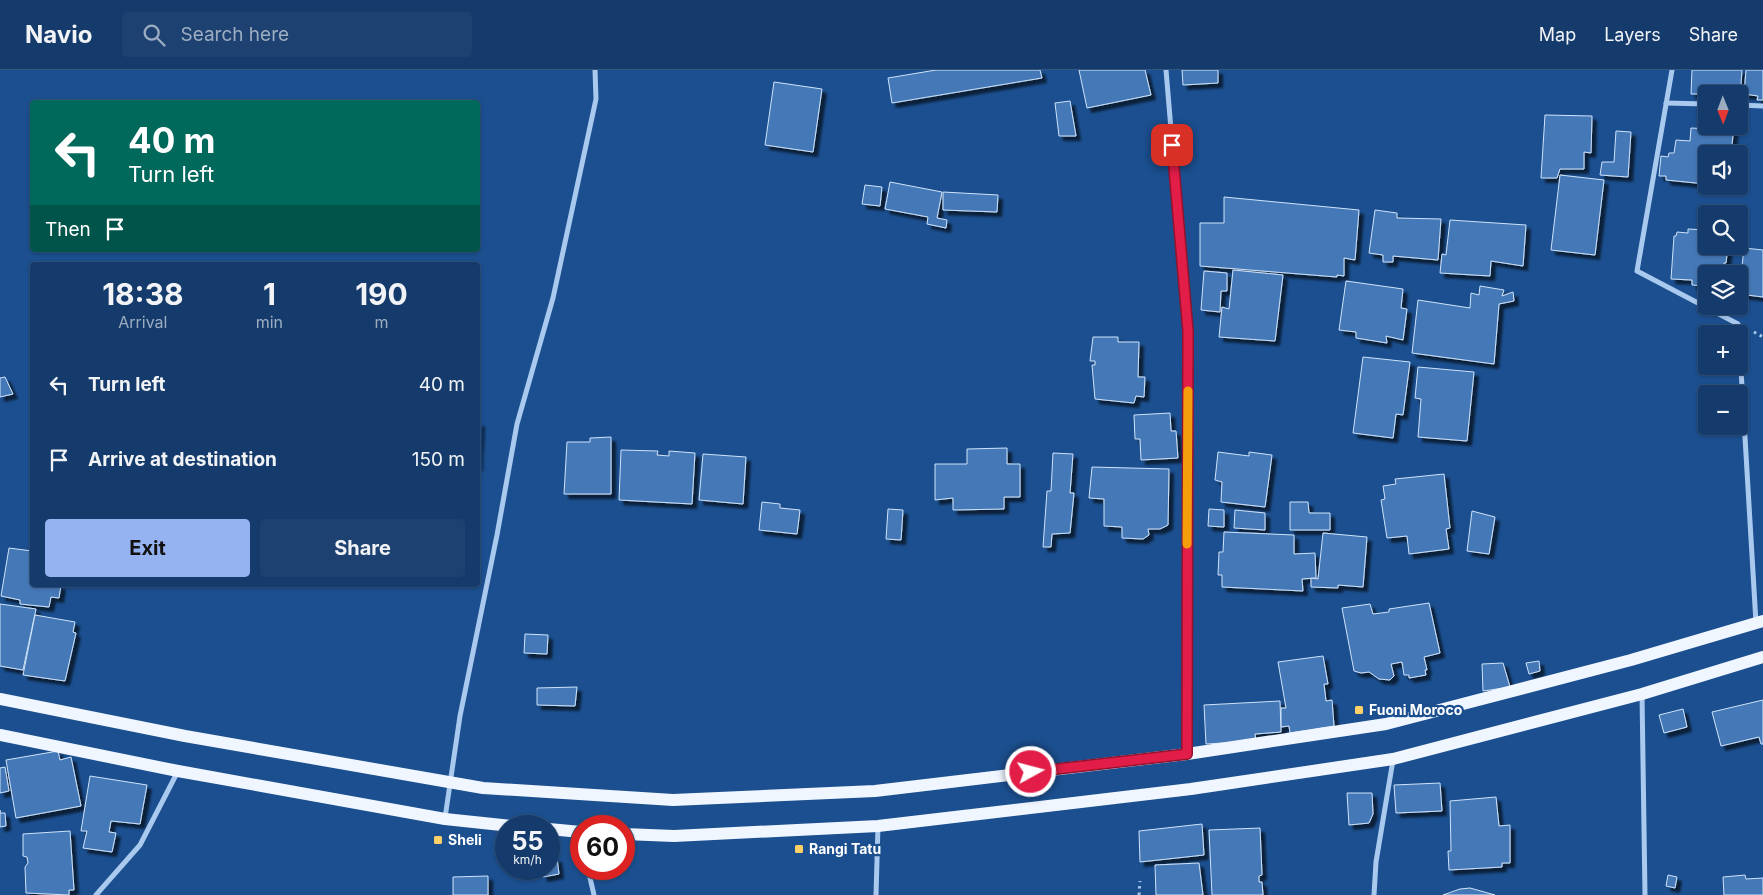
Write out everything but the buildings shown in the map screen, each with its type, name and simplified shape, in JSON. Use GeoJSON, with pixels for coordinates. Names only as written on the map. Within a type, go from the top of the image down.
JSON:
{"type":"FeatureCollection","features":[{"type":"Feature","properties":{"kind":"main road"},"geometry":{"type":"LineString","coordinates":[[0,699],[185,736],[503,790],[674,800],[875,791],[1187,754],[1386,724],[1631,660],[1759,622]]}},
{"type":"Feature","properties":{"kind":"main road"},"geometry":{"type":"LineString","coordinates":[[635,834],[674,836],[878,826],[1191,789],[1393,759],[1642,694],[1763,657]]}},
{"type":"Feature","properties":{"kind":"main road"},"geometry":{"type":"LineString","coordinates":[[0,735],[178,771],[445,819],[495,824]]}},
{"type":"Feature","properties":{"kind":"street"},"geometry":{"type":"LineString","coordinates":[[445,819],[452,782],[460,716],[497,536],[517,424],[553,298],[596,99],[595,70]]}},
{"type":"Feature","properties":{"kind":"street"},"geometry":{"type":"LineString","coordinates":[[1166,70],[1188,331],[1187,754]]}},
{"type":"Feature","properties":{"kind":"street"},"geometry":{"type":"LineString","coordinates":[[1672,70],[1637,271],[1738,325]]}},
{"type":"Feature","properties":{"kind":"street"},"geometry":{"type":"LineString","coordinates":[[1666,103],[1698,104]]}},
{"type":"Feature","properties":{"kind":"street"},"geometry":{"type":"LineString","coordinates":[[1748,105],[1763,106]]}},
{"type":"Feature","properties":{"kind":"street"},"geometry":{"type":"LineString","coordinates":[[1742,375],[1759,622]]}},
{"type":"Feature","properties":{"kind":"street"},"geometry":{"type":"LineString","coordinates":[[1642,694],[1645,895]]}},
{"type":"Feature","properties":{"kind":"street"},"geometry":{"type":"LineString","coordinates":[[1374,895],[1376,862],[1393,759]]}},
{"type":"Feature","properties":{"kind":"street"},"geometry":{"type":"LineString","coordinates":[[96,895],[140,845],[178,771]]}},
{"type":"Feature","properties":{"kind":"street"},"geometry":{"type":"LineString","coordinates":[[876,895],[878,826]]}},
{"type":"Feature","properties":{"kind":"street"},"geometry":{"type":"LineString","coordinates":[[591,880],[594,895]]}},
{"type":"Feature","properties":{"kind":"path"},"geometry":{"type":"LineString","coordinates":[[1139,895],[1140,882]]}},
{"type":"Feature","properties":{"kind":"slow traffic"},"geometry":{"type":"LineString","coordinates":[[1187,544],[1188,391]]}},
{"type":"Feature","properties":{"kind":"place","name":"Fuoni Moroco"},"geometry":{"type":"Point","coordinates":[1359,710]}},
{"type":"Feature","properties":{"kind":"place","name":"Sheli"},"geometry":{"type":"Point","coordinates":[438,840]}},
{"type":"Feature","properties":{"kind":"place","name":"Rangi Tatu"},"geometry":{"type":"Point","coordinates":[799,849]}},
{"type":"Feature","properties":{"kind":"route"},"geometry":{"type":"LineString","coordinates":[[1031,772],[1187,754],[1188,331],[1172,145]]}}]}
